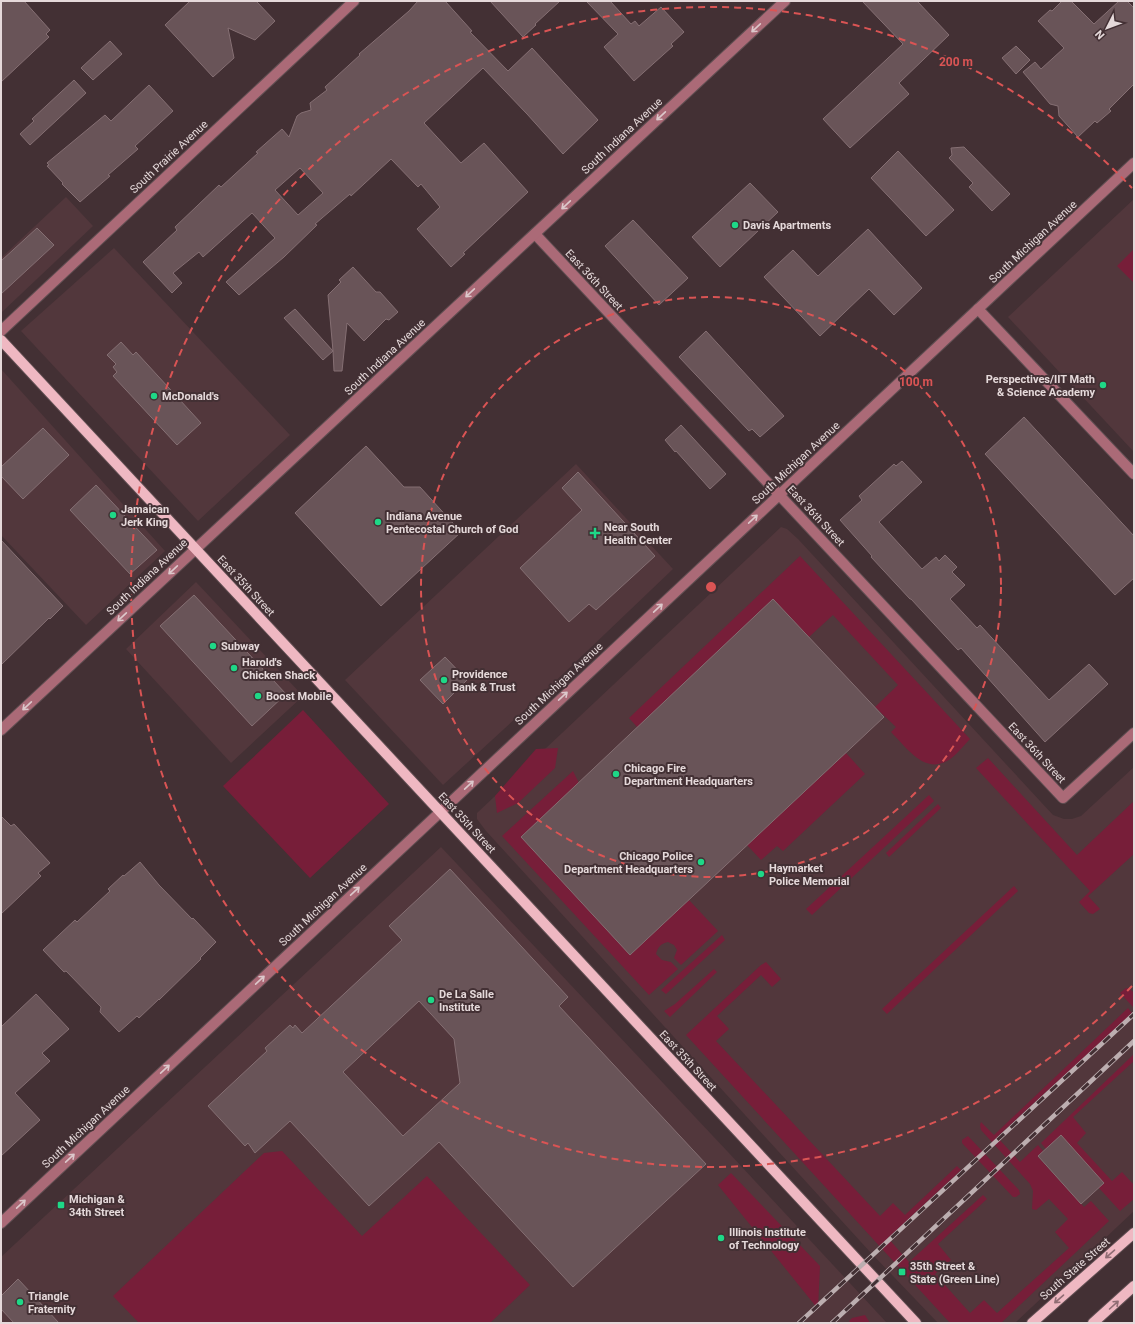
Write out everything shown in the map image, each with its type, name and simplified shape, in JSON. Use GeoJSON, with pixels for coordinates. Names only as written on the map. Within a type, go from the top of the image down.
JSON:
{"type":"FeatureCollection","features":[{"type":"Feature","properties":{"kind":"main road","name":"East 35th Street"},"geometry":{"type":"LineString","coordinates":[[1,340],[916,1323]]}},
{"type":"Feature","properties":{"kind":"main road","name":"South State Street"},"geometry":{"type":"LineString","coordinates":[[1032,1323],[1134,1234]]}},
{"type":"Feature","properties":{"kind":"main road"},"geometry":{"type":"LineString","coordinates":[[1093,1323],[1134,1286]]}},
{"type":"Feature","properties":{"kind":"street","name":"South Prairie Avenue"},"geometry":{"type":"LineString","coordinates":[[1,331],[354,1]]}},
{"type":"Feature","properties":{"kind":"street","name":"South Indiana Avenue"},"geometry":{"type":"LineString","coordinates":[[1,730],[785,1]]}},
{"type":"Feature","properties":{"kind":"street","name":"South Michigan Avenue"},"geometry":{"type":"LineString","coordinates":[[3,1217],[440,812],[1134,163]]}},
{"type":"Feature","properties":{"kind":"street","name":"East 36th Street"},"geometry":{"type":"LineString","coordinates":[[534,234],[1063,798],[1134,733]]}},
{"type":"Feature","properties":{"kind":"street"},"geometry":{"type":"LineString","coordinates":[[978,309],[1134,474]]}},
{"type":"Feature","properties":{"kind":"shaded area"},"geometry":{"type":"Polygon","coordinates":[[[66,197],[93,226],[2,312],[1,258],[66,197]]]}},
{"type":"Feature","properties":{"kind":"shaded area","name":"Perspectives/IIT Math & Science Academy"},"geometry":{"type":"Polygon","coordinates":[[[1134,199],[1134,452],[1008,317],[1134,199]]]}},
{"type":"Feature","properties":{"kind":"shaded area"},"geometry":{"type":"Polygon","coordinates":[[[114,248],[290,435],[198,521],[21,331],[114,248]]]}},
{"type":"Feature","properties":{"kind":"shaded area"},"geometry":{"type":"Polygon","coordinates":[[[1134,249],[1134,283],[1117,266],[1134,249]]]}},
{"type":"Feature","properties":{"kind":"shaded area"},"geometry":{"type":"Polygon","coordinates":[[[1,369],[165,551],[86,625],[1,535],[1,369]]]}},
{"type":"Feature","properties":{"kind":"shaded area"},"geometry":{"type":"Polygon","coordinates":[[[576,464],[673,569],[540,696],[443,785],[345,680],[576,464]]]}},
{"type":"Feature","properties":{"kind":"shaded area"},"geometry":{"type":"Polygon","coordinates":[[[781,527],[787,529],[798,539],[1053,815],[1064,819],[1072,819],[1081,816],[1134,767],[1134,1211],[1015,1323],[938,1323],[871,1253],[486,831],[477,819],[477,813],[781,527]]]}},
{"type":"Feature","properties":{"kind":"shaded area"},"geometry":{"type":"Polygon","coordinates":[[[800,556],[970,739],[950,759],[939,764],[931,764],[923,761],[909,751],[891,732],[896,727],[875,707],[898,685],[833,615],[809,637],[773,599],[638,728],[629,718],[800,556]]]}},
{"type":"Feature","properties":{"kind":"shaded area"},"geometry":{"type":"Polygon","coordinates":[[[196,582],[303,696],[231,763],[126,649],[196,582]]]}},
{"type":"Feature","properties":{"kind":"shaded area"},"geometry":{"type":"Polygon","coordinates":[[[303,710],[389,804],[310,878],[223,786],[303,710]]]}},
{"type":"Feature","properties":{"kind":"shaded area"},"geometry":{"type":"Polygon","coordinates":[[[558,748],[555,768],[518,803],[497,813],[495,796],[536,749],[558,748]]]}},
{"type":"Feature","properties":{"kind":"shaded area"},"geometry":{"type":"Polygon","coordinates":[[[846,753],[865,774],[783,851],[777,846],[761,860],[747,845],[846,753]]]}},
{"type":"Feature","properties":{"kind":"shaded area"},"geometry":{"type":"Polygon","coordinates":[[[988,758],[1077,855],[1134,801],[1134,854],[1088,896],[1100,909],[1093,914],[1089,913],[1079,902],[1090,891],[976,768],[988,758]]]}},
{"type":"Feature","properties":{"kind":"shaded area"},"geometry":{"type":"Polygon","coordinates":[[[573,771],[579,783],[521,837],[630,955],[689,900],[718,931],[681,965],[674,958],[677,950],[674,945],[668,942],[660,946],[656,954],[662,960],[671,962],[678,969],[649,995],[502,836],[573,771]]]}},
{"type":"Feature","properties":{"kind":"shaded area"},"geometry":{"type":"Polygon","coordinates":[[[929,795],[934,801],[812,915],[806,909],[929,795]]]}},
{"type":"Feature","properties":{"kind":"shaded area"},"geometry":{"type":"Polygon","coordinates":[[[938,804],[941,808],[889,857],[886,853],[938,804]]]}},
{"type":"Feature","properties":{"kind":"shaded area","name":"De La Salle Institute"},"geometry":{"type":"Polygon","coordinates":[[[441,847],[887,1323],[1,1323],[1,1257],[441,847]]]}},
{"type":"Feature","properties":{"kind":"shaded area"},"geometry":{"type":"Polygon","coordinates":[[[1014,886],[1018,891],[887,1014],[882,1009],[1014,886]]]}},
{"type":"Feature","properties":{"kind":"shaded area"},"geometry":{"type":"Polygon","coordinates":[[[722,935],[725,940],[666,994],[661,990],[722,935]]]}},
{"type":"Feature","properties":{"kind":"shaded area"},"geometry":{"type":"Polygon","coordinates":[[[766,962],[781,979],[772,987],[761,975],[717,1016],[729,1029],[716,1041],[880,1216],[893,1203],[905,1215],[957,1166],[961,1170],[888,1238],[909,1262],[983,1195],[987,1199],[938,1244],[951,1260],[935,1274],[970,1313],[984,1300],[997,1313],[1069,1248],[1055,1232],[1068,1219],[1049,1199],[1036,1210],[1032,1209],[1033,1191],[1030,1184],[981,1130],[981,1122],[994,1135],[1128,1008],[1132,1013],[997,1137],[1020,1162],[1038,1145],[1043,1151],[1038,1157],[1084,1207],[1091,1201],[1109,1221],[1001,1323],[950,1323],[686,1035],[766,962]]]}},
{"type":"Feature","properties":{"kind":"shaded area"},"geometry":{"type":"Polygon","coordinates":[[[714,969],[717,972],[670,1017],[664,1011],[675,1004],[714,969]]]}},
{"type":"Feature","properties":{"kind":"shaded area"},"geometry":{"type":"Polygon","coordinates":[[[1126,988],[1130,989],[1134,993],[1134,1008],[1120,993],[1126,988]]]}},
{"type":"Feature","properties":{"kind":"shaded area"},"geometry":{"type":"Polygon","coordinates":[[[1134,1054],[1134,1061],[1073,1117],[1086,1133],[1077,1143],[1112,1181],[1122,1172],[1134,1185],[1134,1199],[1120,1211],[1099,1188],[1046,1149],[1041,1143],[1134,1054]]]}},
{"type":"Feature","properties":{"kind":"shaded area"},"geometry":{"type":"Polygon","coordinates":[[[968,1136],[1019,1190],[1020,1194],[1013,1197],[962,1143],[962,1140],[968,1136]]]}},
{"type":"Feature","properties":{"kind":"shaded area"},"geometry":{"type":"Polygon","coordinates":[[[282,1151],[362,1236],[427,1176],[530,1285],[490,1323],[139,1323],[113,1296],[264,1153],[282,1151]]]}},
{"type":"Feature","properties":{"kind":"shaded area"},"geometry":{"type":"Polygon","coordinates":[[[731,1173],[820,1266],[818,1309],[718,1185],[731,1173]]]}},
{"type":"Feature","properties":{"kind":"shaded area"},"geometry":{"type":"Polygon","coordinates":[[[865,1315],[870,1323],[850,1323],[849,1321],[852,1318],[865,1315]]]}},
{"type":"Feature","properties":{"kind":"building"},"geometry":{"type":"Polygon","coordinates":[[[1,1],[24,1],[50,30],[46,34],[49,37],[1,82],[1,1]]]}},
{"type":"Feature","properties":{"kind":"building"},"geometry":{"type":"Polygon","coordinates":[[[190,1],[256,1],[275,21],[255,40],[228,28],[234,58],[213,77],[165,25],[190,1]]]}},
{"type":"Feature","properties":{"kind":"building"},"geometry":{"type":"Polygon","coordinates":[[[418,1],[445,1],[472,31],[470,32],[508,71],[532,48],[598,120],[563,154],[483,68],[424,123],[461,163],[484,143],[528,192],[463,253],[465,254],[451,267],[417,229],[440,207],[421,184],[418,187],[391,159],[351,196],[350,194],[315,224],[317,225],[284,257],[239,295],[226,282],[275,238],[252,213],[203,257],[199,252],[173,273],[182,283],[172,293],[143,262],[177,230],[175,227],[219,185],[221,187],[258,153],[256,152],[282,129],[289,137],[297,116],[311,110],[310,103],[327,90],[325,87],[360,55],[359,54],[409,11],[418,1]],[[300,168],[275,190],[298,215],[323,193],[300,168]]]}},
{"type":"Feature","properties":{"kind":"building"},"geometry":{"type":"Polygon","coordinates":[[[490,1],[560,1],[523,37],[490,1]]]}},
{"type":"Feature","properties":{"kind":"building"},"geometry":{"type":"Polygon","coordinates":[[[586,1],[610,1],[631,24],[635,21],[639,26],[661,7],[684,32],[671,44],[673,46],[634,81],[604,47],[618,34],[586,1]]]}},
{"type":"Feature","properties":{"kind":"building"},"geometry":{"type":"Polygon","coordinates":[[[862,1],[917,1],[949,35],[899,83],[909,94],[850,148],[823,119],[903,44],[862,1]]]}},
{"type":"Feature","properties":{"kind":"building"},"geometry":{"type":"Polygon","coordinates":[[[1062,1],[1071,1],[1094,24],[1119,1],[1127,1],[1134,8],[1134,84],[1109,109],[1111,111],[1097,123],[1095,121],[1078,137],[1059,116],[1058,106],[1050,104],[1023,72],[1035,62],[1041,69],[1064,48],[1038,21],[1050,10],[1052,11],[1062,1]]]}},
{"type":"Feature","properties":{"kind":"building"},"geometry":{"type":"Polygon","coordinates":[[[110,41],[122,54],[93,80],[81,68],[110,41]]]}},
{"type":"Feature","properties":{"kind":"building"},"geometry":{"type":"Polygon","coordinates":[[[1016,46],[1030,60],[1016,74],[1002,58],[1016,46]]]}},
{"type":"Feature","properties":{"kind":"building"},"geometry":{"type":"Polygon","coordinates":[[[74,80],[86,93],[30,145],[20,134],[34,121],[32,119],[74,80]]]}},
{"type":"Feature","properties":{"kind":"building"},"geometry":{"type":"Polygon","coordinates":[[[149,85],[173,111],[135,146],[138,149],[80,202],[62,184],[63,183],[47,166],[49,165],[47,163],[105,115],[111,121],[149,85]]]}},
{"type":"Feature","properties":{"kind":"building"},"geometry":{"type":"Polygon","coordinates":[[[964,147],[1010,194],[992,211],[969,187],[973,183],[949,158],[952,155],[951,148],[964,147]]]}},
{"type":"Feature","properties":{"kind":"building"},"geometry":{"type":"Polygon","coordinates":[[[898,151],[954,210],[926,236],[871,178],[898,151]]]}},
{"type":"Feature","properties":{"kind":"building","name":"Davis Apartments"},"geometry":{"type":"Polygon","coordinates":[[[750,183],[778,212],[720,267],[692,237],[750,183]]]}},
{"type":"Feature","properties":{"kind":"building"},"geometry":{"type":"Polygon","coordinates":[[[633,220],[688,278],[659,305],[605,246],[633,220]]]}},
{"type":"Feature","properties":{"kind":"building"},"geometry":{"type":"Polygon","coordinates":[[[37,228],[54,245],[1,294],[1,261],[37,228]]]}},
{"type":"Feature","properties":{"kind":"building"},"geometry":{"type":"Polygon","coordinates":[[[868,229],[922,288],[894,315],[869,289],[820,336],[764,277],[793,250],[818,276],[868,229]]]}},
{"type":"Feature","properties":{"kind":"building"},"geometry":{"type":"Polygon","coordinates":[[[353,267],[376,292],[380,292],[398,312],[389,320],[386,319],[364,341],[347,323],[342,371],[334,371],[328,295],[341,282],[339,280],[353,267]]]}},
{"type":"Feature","properties":{"kind":"building"},"geometry":{"type":"Polygon","coordinates":[[[295,309],[333,351],[323,360],[284,318],[295,309]]]}},
{"type":"Feature","properties":{"kind":"building"},"geometry":{"type":"Polygon","coordinates":[[[706,331],[784,416],[760,437],[752,429],[749,431],[679,357],[706,331]]]}},
{"type":"Feature","properties":{"kind":"building","name":"McDonald's"},"geometry":{"type":"Polygon","coordinates":[[[121,342],[133,355],[136,352],[201,423],[177,445],[113,376],[117,372],[113,367],[116,364],[107,355],[121,342]]]}},
{"type":"Feature","properties":{"kind":"building"},"geometry":{"type":"Polygon","coordinates":[[[1024,417],[1134,536],[1134,578],[1115,595],[985,454],[1024,417]]]}},
{"type":"Feature","properties":{"kind":"building"},"geometry":{"type":"Polygon","coordinates":[[[681,425],[726,474],[710,489],[665,440],[681,425]]]}},
{"type":"Feature","properties":{"kind":"building"},"geometry":{"type":"Polygon","coordinates":[[[43,428],[69,455],[23,499],[1,476],[1,467],[43,428]]]}},
{"type":"Feature","properties":{"kind":"building","name":"Indiana Avenue Pentecostal Church of God"},"geometry":{"type":"Polygon","coordinates":[[[366,446],[404,487],[420,487],[461,532],[381,606],[295,513],[366,446]]]}},
{"type":"Feature","properties":{"kind":"building"},"geometry":{"type":"Polygon","coordinates":[[[902,461],[922,482],[879,522],[922,569],[936,557],[939,561],[945,555],[957,567],[952,572],[965,585],[950,599],[977,628],[980,625],[1049,700],[1089,664],[1108,684],[1045,742],[961,648],[958,650],[871,557],[872,556],[840,520],[862,500],[859,496],[894,464],[896,466],[902,461]]]}},
{"type":"Feature","properties":{"kind":"building","name":"Near South Health Center"},"geometry":{"type":"Polygon","coordinates":[[[578,472],[655,556],[596,610],[589,604],[569,622],[520,568],[582,510],[562,488],[578,472]]]}},
{"type":"Feature","properties":{"kind":"building"},"geometry":{"type":"Polygon","coordinates":[[[96,485],[157,550],[130,574],[70,510],[96,485]]]}},
{"type":"Feature","properties":{"kind":"building"},"geometry":{"type":"Polygon","coordinates":[[[1,540],[63,606],[1,665],[1,540]]]}},
{"type":"Feature","properties":{"kind":"building"},"geometry":{"type":"Polygon","coordinates":[[[194,595],[286,694],[252,726],[160,626],[194,595]]]}},
{"type":"Feature","properties":{"kind":"building"},"geometry":{"type":"Polygon","coordinates":[[[773,599],[884,717],[630,955],[521,837],[773,599]]]}},
{"type":"Feature","properties":{"kind":"building","name":"Providence Bank & Trust"},"geometry":{"type":"Polygon","coordinates":[[[445,657],[467,680],[443,704],[420,680],[445,657]]]}},
{"type":"Feature","properties":{"kind":"building"},"geometry":{"type":"Polygon","coordinates":[[[1,816],[11,826],[14,824],[50,863],[38,873],[41,876],[1,914],[1,816]]]}},
{"type":"Feature","properties":{"kind":"building"},"geometry":{"type":"Polygon","coordinates":[[[140,862],[159,885],[216,942],[200,958],[201,959],[159,1000],[139,1018],[137,1016],[119,1032],[100,1012],[101,1007],[43,950],[75,920],[77,922],[110,891],[108,889],[140,862]]]}},
{"type":"Feature","properties":{"kind":"building"},"geometry":{"type":"Polygon","coordinates":[[[450,869],[568,997],[559,1006],[706,1164],[573,1287],[439,1142],[369,1206],[290,1121],[255,1153],[248,1143],[245,1146],[208,1106],[267,1051],[265,1048],[290,1025],[293,1028],[295,1025],[302,1033],[402,940],[389,926],[450,869]],[[419,1001],[343,1072],[403,1136],[460,1083],[454,1039],[419,1001]]]}},
{"type":"Feature","properties":{"kind":"building"},"geometry":{"type":"Polygon","coordinates":[[[36,994],[69,1029],[42,1053],[50,1061],[15,1093],[40,1120],[1,1156],[1,1027],[36,994]]]}},
{"type":"Feature","properties":{"kind":"building"},"geometry":{"type":"Polygon","coordinates":[[[1061,1135],[1104,1183],[1081,1204],[1038,1156],[1061,1135]]]}},
{"type":"Feature","properties":{"kind":"building","name":"Triangle Fraternity"},"geometry":{"type":"Polygon","coordinates":[[[18,1279],[59,1323],[14,1323],[1,1309],[1,1296],[18,1279]]]}},
{"type":"Feature","properties":{"kind":"railway"},"geometry":{"type":"LineString","coordinates":[[799,1323],[1134,1014]]}},
{"type":"Feature","properties":{"kind":"railway"},"geometry":{"type":"LineString","coordinates":[[832,1323],[1134,1041]]}},
{"type":"Feature","properties":{"kind":"place","name":"Davis Apartments"},"geometry":{"type":"Point","coordinates":[735,225]}},
{"type":"Feature","properties":{"kind":"place","name":"Perspectives/IIT Math & Science Academy"},"geometry":{"type":"Point","coordinates":[1103,385]}},
{"type":"Feature","properties":{"kind":"place","name":"McDonald's"},"geometry":{"type":"Point","coordinates":[154,396]}},
{"type":"Feature","properties":{"kind":"place","name":"Jamaican Jerk King"},"geometry":{"type":"Point","coordinates":[113,515]}},
{"type":"Feature","properties":{"kind":"place","name":"Indiana Avenue Pentecostal Church of God"},"geometry":{"type":"Point","coordinates":[378,522]}},
{"type":"Feature","properties":{"kind":"place","name":"Near South Health Center"},"geometry":{"type":"Point","coordinates":[595,533]}},
{"type":"Feature","properties":{"kind":"place","name":"Subway"},"geometry":{"type":"Point","coordinates":[213,646]}},
{"type":"Feature","properties":{"kind":"place","name":"Harold's Chicken Shack"},"geometry":{"type":"Point","coordinates":[234,668]}},
{"type":"Feature","properties":{"kind":"place","name":"Providence Bank & Trust"},"geometry":{"type":"Point","coordinates":[444,680]}},
{"type":"Feature","properties":{"kind":"place","name":"Boost Mobile"},"geometry":{"type":"Point","coordinates":[258,696]}},
{"type":"Feature","properties":{"kind":"place","name":"Chicago Fire Department Headquarters"},"geometry":{"type":"Point","coordinates":[616,774]}},
{"type":"Feature","properties":{"kind":"place","name":"Chicago Police Department Headquarters"},"geometry":{"type":"Point","coordinates":[701,862]}},
{"type":"Feature","properties":{"kind":"place","name":"Haymarket Police Memorial"},"geometry":{"type":"Point","coordinates":[761,874]}},
{"type":"Feature","properties":{"kind":"place","name":"De La Salle Institute"},"geometry":{"type":"Point","coordinates":[431,1000]}},
{"type":"Feature","properties":{"kind":"place","name":"Michigan & 34th Street"},"geometry":{"type":"Point","coordinates":[61,1205]}},
{"type":"Feature","properties":{"kind":"place","name":"Illinois Institute of Technology"},"geometry":{"type":"Point","coordinates":[721,1238]}},
{"type":"Feature","properties":{"kind":"place","name":"35th Street & State (Green Line)"},"geometry":{"type":"Point","coordinates":[902,1272]}},
{"type":"Feature","properties":{"kind":"place","name":"Triangle Fraternity"},"geometry":{"type":"Point","coordinates":[20,1302]}}]}
